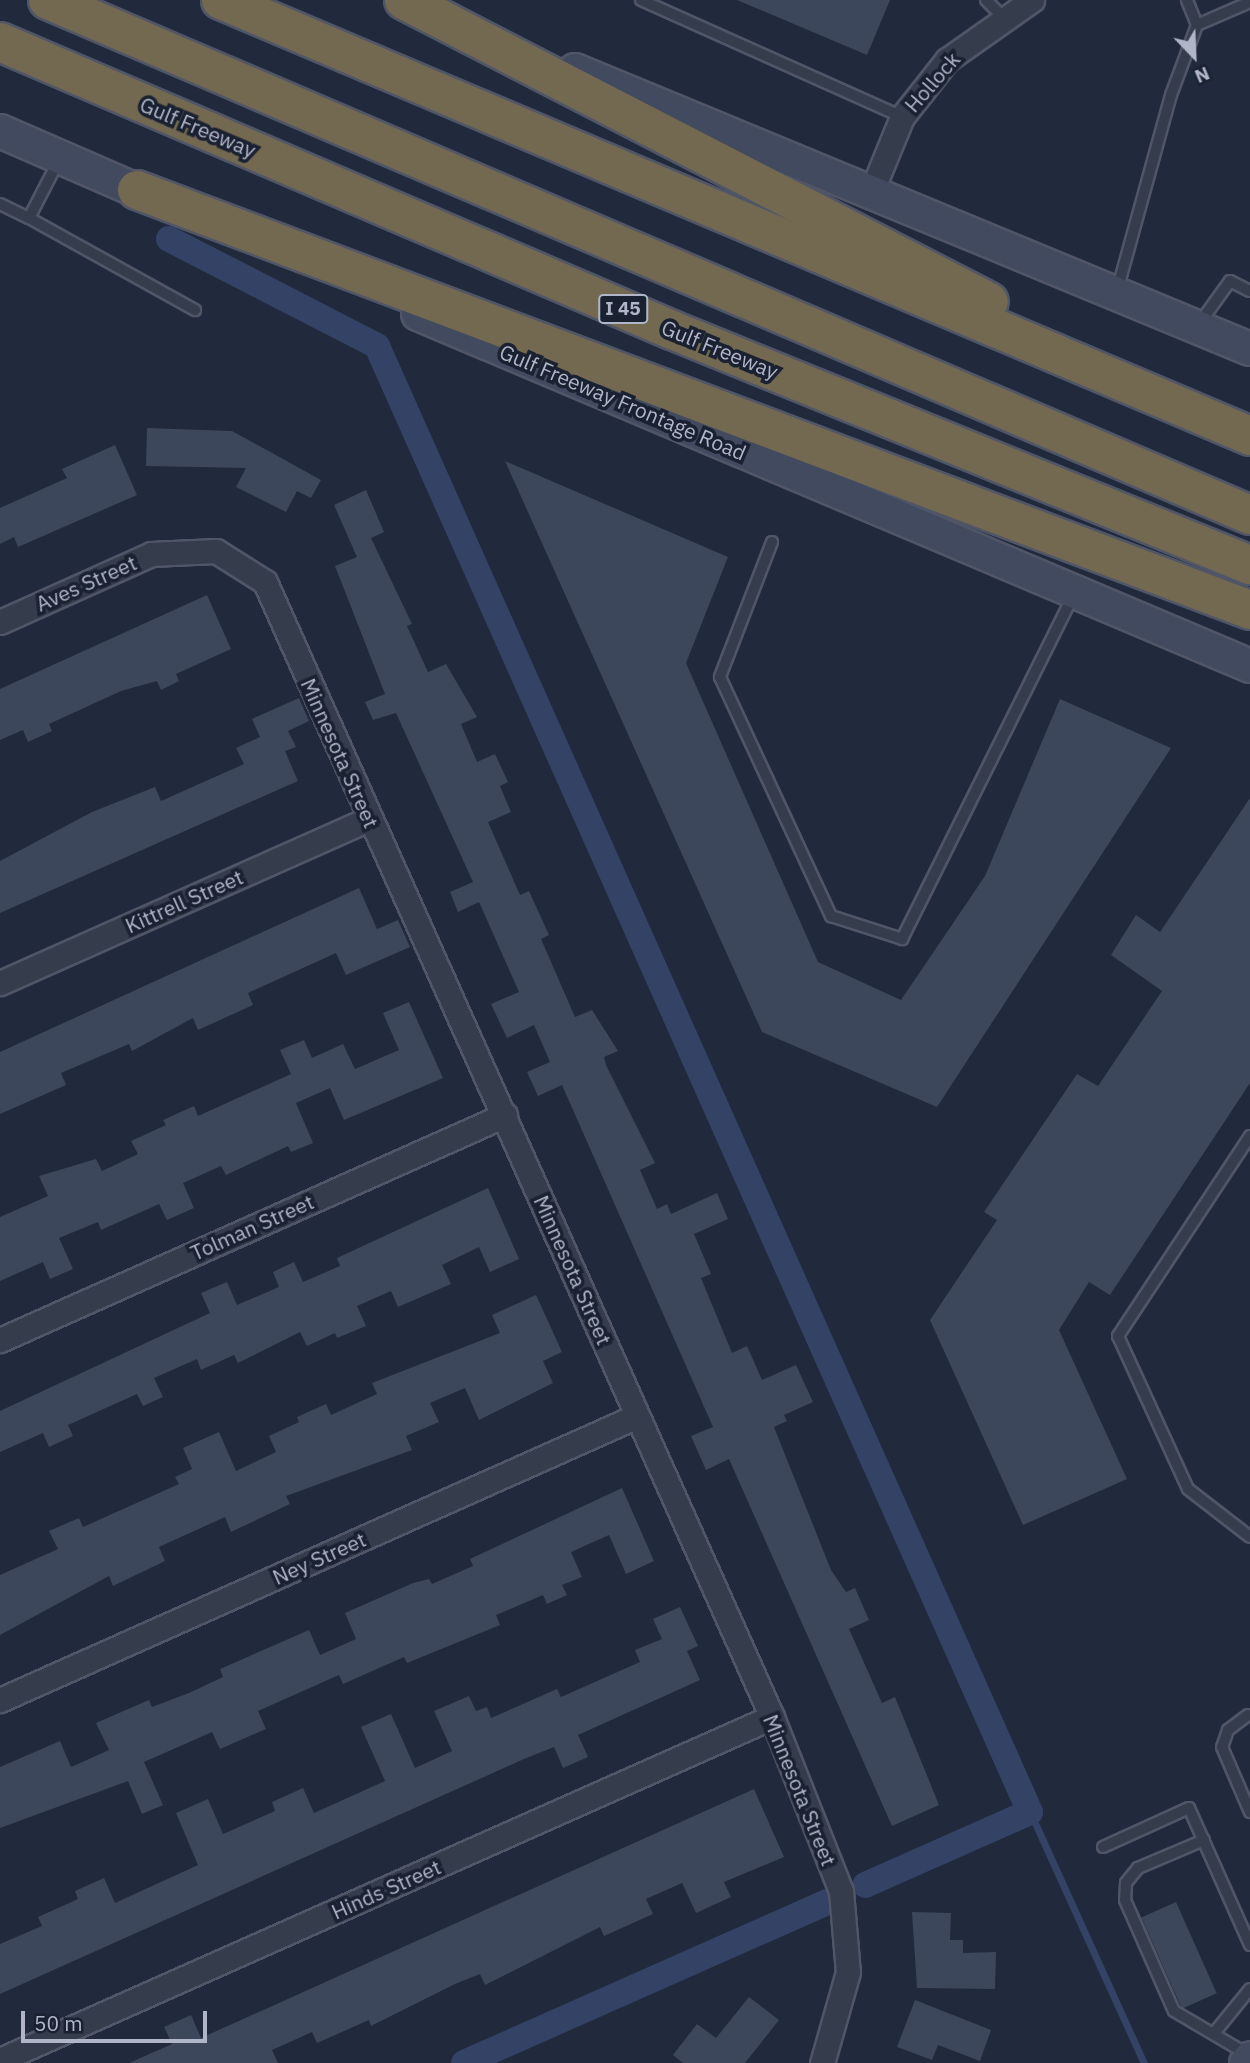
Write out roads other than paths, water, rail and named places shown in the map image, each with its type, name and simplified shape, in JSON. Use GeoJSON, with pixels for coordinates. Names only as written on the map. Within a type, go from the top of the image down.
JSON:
{"type":"FeatureCollection","features":[{"type":"Feature","properties":{"kind":"highway","name":"I 45"},"geometry":{"type":"LineString","coordinates":[[48,0],[1250,515]]}},
{"type":"Feature","properties":{"kind":"highway"},"geometry":{"type":"LineString","coordinates":[[221,0],[1247,434]]}},
{"type":"Feature","properties":{"kind":"highway"},"geometry":{"type":"LineString","coordinates":[[406,0],[1247,434]]}},
{"type":"Feature","properties":{"kind":"highway","name":"Gulf Freeway"},"geometry":{"type":"LineString","coordinates":[[0,42],[672,330],[1250,565]]}},
{"type":"Feature","properties":{"kind":"highway"},"geometry":{"type":"LineString","coordinates":[[136,190],[1250,610]]}},
{"type":"Feature","properties":{"kind":"main road"},"geometry":{"type":"LineString","coordinates":[[406,0],[870,195],[1117,292],[1250,349]]}},
{"type":"Feature","properties":{"kind":"main road","name":"Gulf Freeway Frontage Road"},"geometry":{"type":"LineString","coordinates":[[0,131],[550,372],[1250,666]]}},
{"type":"Feature","properties":{"kind":"main road"},"geometry":{"type":"LineString","coordinates":[[1246,2063],[1250,2057]]}},
{"type":"Feature","properties":{"kind":"street","name":"Hollock"},"geometry":{"type":"LineString","coordinates":[[870,195],[902,117],[947,60],[994,8],[1032,0]]}},
{"type":"Feature","properties":{"kind":"street","name":"Aves Street"},"geometry":{"type":"LineString","coordinates":[[0,622],[151,554],[216,551]]}},
{"type":"Feature","properties":{"kind":"street","name":"Minnesota Street"},"geometry":{"type":"LineString","coordinates":[[216,551],[265,582],[368,819],[505,1115],[772,1717],[841,1891],[848,1972],[822,2063]]}},
{"type":"Feature","properties":{"kind":"street","name":"Kittrell Street"},"geometry":{"type":"LineString","coordinates":[[0,983],[368,819]]}},
{"type":"Feature","properties":{"kind":"street","name":"Tolman Street"},"geometry":{"type":"LineString","coordinates":[[0,1339],[505,1115]]}},
{"type":"Feature","properties":{"kind":"street","name":"Ney Street"},"geometry":{"type":"LineString","coordinates":[[0,1700],[637,1416]]}},
{"type":"Feature","properties":{"kind":"street","name":"Hinds Street"},"geometry":{"type":"LineString","coordinates":[[0,2060],[772,1717]]}},
{"type":"Feature","properties":{"kind":"lane"},"geometry":{"type":"LineString","coordinates":[[641,0],[902,117]]}},
{"type":"Feature","properties":{"kind":"lane"},"geometry":{"type":"LineString","coordinates":[[1117,292],[1171,95],[1198,25],[1187,0]]}},
{"type":"Feature","properties":{"kind":"lane"},"geometry":{"type":"LineString","coordinates":[[1198,25],[1250,2]]}},
{"type":"Feature","properties":{"kind":"lane"},"geometry":{"type":"LineString","coordinates":[[29,218],[60,157]]}},
{"type":"Feature","properties":{"kind":"lane"},"geometry":{"type":"LineString","coordinates":[[0,204],[195,310]]}},
{"type":"Feature","properties":{"kind":"lane"},"geometry":{"type":"LineString","coordinates":[[1198,327],[1230,281],[1250,291]]}},
{"type":"Feature","properties":{"kind":"lane"},"geometry":{"type":"LineString","coordinates":[[772,542],[720,677],[831,916],[902,939],[1075,592]]}},
{"type":"Feature","properties":{"kind":"lane"},"geometry":{"type":"LineString","coordinates":[[1250,1136],[1118,1336],[1188,1489],[1250,1537]]}},
{"type":"Feature","properties":{"kind":"lane"},"geometry":{"type":"LineString","coordinates":[[1249,1715],[1228,1730],[1222,1747],[1250,1812]]}},
{"type":"Feature","properties":{"kind":"lane"},"geometry":{"type":"LineString","coordinates":[[1103,1847],[1189,1808],[1250,1945]]}},
{"type":"Feature","properties":{"kind":"lane"},"geometry":{"type":"LineString","coordinates":[[1203,1840],[1138,1868],[1124,1891],[1174,2011],[1191,2026],[1215,2032],[1250,2057]]}},
{"type":"Feature","properties":{"kind":"lane"},"geometry":{"type":"LineString","coordinates":[[1215,2032],[1250,1989]]}},
{"type":"Feature","properties":{"kind":"waterway"},"geometry":{"type":"LineString","coordinates":[[169,239],[377,346],[1030,1812],[865,1885]]}},
{"type":"Feature","properties":{"kind":"waterway"},"geometry":{"type":"LineString","coordinates":[[1030,1812],[1144,2063]]}},
{"type":"Feature","properties":{"kind":"waterway"},"geometry":{"type":"LineString","coordinates":[[464,2063],[828,1902]]}}]}
